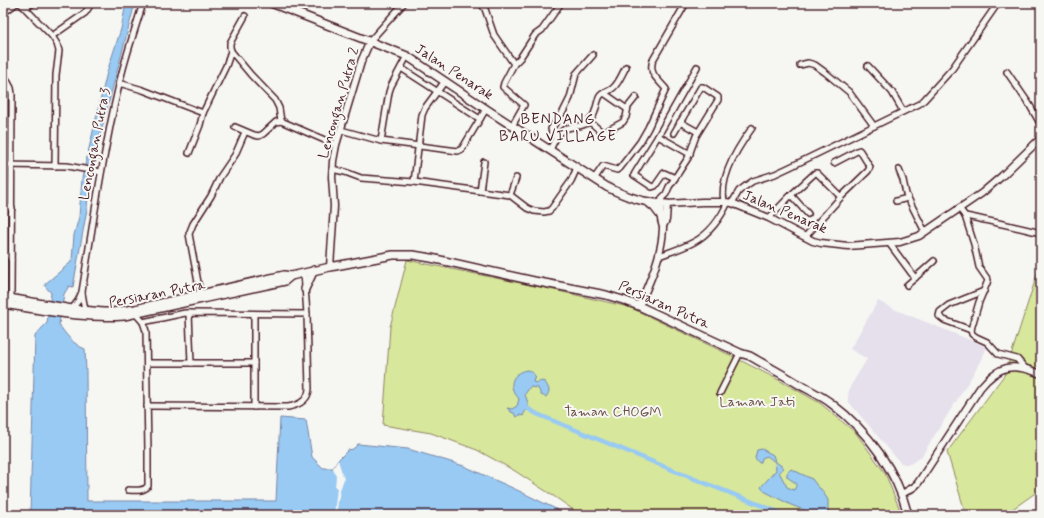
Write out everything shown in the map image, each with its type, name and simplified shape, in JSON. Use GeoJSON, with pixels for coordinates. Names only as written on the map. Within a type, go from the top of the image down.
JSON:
{"type":"FeatureCollection","features":[{"type":"Feature","properties":{"kind":"main road"},"geometry":{"type":"LineString","coordinates":[[3,12],[15,3]]}},
{"type":"Feature","properties":{"kind":"main road","name":"Jalan Penarak"},"geometry":{"type":"LineString","coordinates":[[272,3],[406,56],[594,179],[615,191],[631,197],[649,203],[664,204]]}},
{"type":"Feature","properties":{"kind":"main road"},"geometry":{"type":"LineString","coordinates":[[649,203],[663,216]]}},
{"type":"Feature","properties":{"kind":"main road","name":"Persiaran Putra"},"geometry":{"type":"LineString","coordinates":[[3,304],[68,310],[108,317],[136,314],[200,298],[285,280],[292,276],[330,266],[393,255],[413,255],[432,258],[534,281],[606,294],[639,306],[740,353],[750,356],[831,403],[865,434],[876,447],[894,477],[902,494],[908,515]]}},
{"type":"Feature","properties":{"kind":"main road"},"geometry":{"type":"LineString","coordinates":[[305,289],[314,270]]}},
{"type":"Feature","properties":{"kind":"main road","name":"Persiaran Putra"},"geometry":{"type":"LineString","coordinates":[[68,310],[112,312],[124,311],[284,275],[292,276]]}},
{"type":"Feature","properties":{"kind":"main road"},"geometry":{"type":"LineString","coordinates":[[292,276],[302,282],[305,289]]}},
{"type":"Feature","properties":{"kind":"main road","name":"Persiaran Putra"},"geometry":{"type":"LineString","coordinates":[[3,297],[46,308]]}},
{"type":"Feature","properties":{"kind":"street"},"geometry":{"type":"LineString","coordinates":[[20,3],[52,36],[59,51],[56,75],[54,166]]}},
{"type":"Feature","properties":{"kind":"street"},"geometry":{"type":"LineString","coordinates":[[26,8],[33,3]]}},
{"type":"Feature","properties":{"kind":"street"},"geometry":{"type":"LineString","coordinates":[[52,36],[85,13],[89,6],[88,3]]}},
{"type":"Feature","properties":{"kind":"street","name":"Lencongan Putra 3"},"geometry":{"type":"LineString","coordinates":[[82,292],[101,172],[119,83],[143,3]]}},
{"type":"Feature","properties":{"kind":"street"},"geometry":{"type":"LineString","coordinates":[[370,41],[404,3]]}},
{"type":"Feature","properties":{"kind":"street"},"geometry":{"type":"LineString","coordinates":[[481,3],[485,9],[494,35],[514,64]]}},
{"type":"Feature","properties":{"kind":"street"},"geometry":{"type":"LineString","coordinates":[[512,126],[524,105],[503,87],[504,83],[514,64],[520,58],[535,35],[542,30],[560,3]]}},
{"type":"Feature","properties":{"kind":"street"},"geometry":{"type":"LineString","coordinates":[[594,179],[603,166],[617,170],[620,168],[640,142],[648,128],[666,88],[654,74],[651,65],[686,3]]}},
{"type":"Feature","properties":{"kind":"street"},"geometry":{"type":"LineString","coordinates":[[659,256],[694,242],[702,237],[718,220],[725,210],[728,202],[746,185],[753,181],[775,174],[919,104],[928,97],[952,69],[998,3]]}},
{"type":"Feature","properties":{"kind":"street"},"geometry":{"type":"LineString","coordinates":[[189,152],[200,125],[203,113],[226,66],[231,51],[230,44],[245,16]]}},
{"type":"Feature","properties":{"kind":"street","name":"Lencongan Putra 2"},"geometry":{"type":"LineString","coordinates":[[330,266],[334,206],[332,169],[336,145],[361,62],[370,41]]}},
{"type":"Feature","properties":{"kind":"street"},"geometry":{"type":"LineString","coordinates":[[231,51],[251,76],[275,100],[279,108],[281,120]]}},
{"type":"Feature","properties":{"kind":"street"},"geometry":{"type":"LineString","coordinates":[[556,137],[552,133],[551,129],[563,112],[570,98],[576,74],[593,55]]}},
{"type":"Feature","properties":{"kind":"street"},"geometry":{"type":"LineString","coordinates":[[381,141],[389,92],[406,56]]}},
{"type":"Feature","properties":{"kind":"street"},"geometry":{"type":"LineString","coordinates":[[800,65],[808,63],[826,73],[849,92],[874,126]]}},
{"type":"Feature","properties":{"kind":"street"},"geometry":{"type":"LineString","coordinates":[[868,66],[892,92],[903,111]]}},
{"type":"Feature","properties":{"kind":"street"},"geometry":{"type":"LineString","coordinates":[[550,150],[556,137],[565,128],[583,125],[589,121],[594,115],[602,94],[612,90],[626,67]]}},
{"type":"Feature","properties":{"kind":"street"},"geometry":{"type":"LineString","coordinates":[[675,178],[664,172],[655,186],[652,187],[634,175],[697,67]]}},
{"type":"Feature","properties":{"kind":"street"},"geometry":{"type":"LineString","coordinates":[[401,68],[480,119]]}},
{"type":"Feature","properties":{"kind":"street"},"geometry":{"type":"LineString","coordinates":[[1008,72],[1041,125]]}},
{"type":"Feature","properties":{"kind":"street"},"geometry":{"type":"LineString","coordinates":[[3,73],[12,91],[13,165],[11,299]]}},
{"type":"Feature","properties":{"kind":"street"},"geometry":{"type":"LineString","coordinates":[[414,182],[422,115],[425,108],[445,81]]}},
{"type":"Feature","properties":{"kind":"street"},"geometry":{"type":"LineString","coordinates":[[119,83],[203,113]]}},
{"type":"Feature","properties":{"kind":"street"},"geometry":{"type":"LineString","coordinates":[[639,306],[654,272],[659,256],[663,226],[661,220],[663,216],[664,204],[668,199],[666,194],[669,187],[685,164],[696,136],[718,100],[718,96],[703,87],[699,88],[674,134]]}},
{"type":"Feature","properties":{"kind":"street"},"geometry":{"type":"LineString","coordinates":[[604,93],[627,109]]}},
{"type":"Feature","properties":{"kind":"street"},"geometry":{"type":"LineString","coordinates":[[589,121],[603,133],[623,122],[630,103],[636,97]]}},
{"type":"Feature","properties":{"kind":"street"},"geometry":{"type":"LineString","coordinates":[[341,130],[381,141],[458,151],[462,149],[486,109]]}},
{"type":"Feature","properties":{"kind":"street"},"geometry":{"type":"LineString","coordinates":[[235,127],[245,132],[260,136],[276,122],[281,120],[336,145]]}},
{"type":"Feature","properties":{"kind":"street"},"geometry":{"type":"LineString","coordinates":[[680,122],[698,132]]}},
{"type":"Feature","properties":{"kind":"street"},"geometry":{"type":"LineString","coordinates":[[728,202],[723,194],[723,185],[726,174],[741,144],[752,128]]}},
{"type":"Feature","properties":{"kind":"street"},"geometry":{"type":"LineString","coordinates":[[200,293],[189,234],[220,177],[235,155],[245,132]]}},
{"type":"Feature","properties":{"kind":"street"},"geometry":{"type":"LineString","coordinates":[[658,136],[690,154]]}},
{"type":"Feature","properties":{"kind":"street","name":"Jalan Penarak"},"geometry":{"type":"LineString","coordinates":[[664,204],[728,202],[768,218],[805,237],[829,245],[848,246],[900,242],[919,236],[982,193],[1002,176],[1041,138]]}},
{"type":"Feature","properties":{"kind":"street"},"geometry":{"type":"LineString","coordinates":[[805,237],[841,197],[868,171],[870,167],[858,150],[834,163]]}},
{"type":"Feature","properties":{"kind":"street"},"geometry":{"type":"LineString","coordinates":[[480,192],[484,162]]}},
{"type":"Feature","properties":{"kind":"street"},"geometry":{"type":"LineString","coordinates":[[3,165],[67,166],[101,172]]}},
{"type":"Feature","properties":{"kind":"street"},"geometry":{"type":"LineString","coordinates":[[332,169],[361,178],[414,182],[510,195],[526,208],[544,212],[549,211],[552,208],[571,181],[577,168]]}},
{"type":"Feature","properties":{"kind":"street"},"geometry":{"type":"LineString","coordinates":[[899,170],[908,198],[925,232]]}},
{"type":"Feature","properties":{"kind":"street"},"geometry":{"type":"LineString","coordinates":[[768,218],[816,172],[841,197]]}},
{"type":"Feature","properties":{"kind":"street"},"geometry":{"type":"LineString","coordinates":[[510,195],[516,178]]}},
{"type":"Feature","properties":{"kind":"street"},"geometry":{"type":"LineString","coordinates":[[791,195],[808,214]]}},
{"type":"Feature","properties":{"kind":"street"},"geometry":{"type":"LineString","coordinates":[[896,201],[908,198]]}},
{"type":"Feature","properties":{"kind":"street"},"geometry":{"type":"LineString","coordinates":[[663,216],[679,203]]}},
{"type":"Feature","properties":{"kind":"street"},"geometry":{"type":"LineString","coordinates":[[3,207],[12,208]]}},
{"type":"Feature","properties":{"kind":"street"},"geometry":{"type":"LineString","coordinates":[[959,208],[965,216],[974,244],[978,267],[988,280],[979,302],[971,330],[972,334],[987,342],[998,354],[1017,360],[1024,368]]}},
{"type":"Feature","properties":{"kind":"street"},"geometry":{"type":"LineString","coordinates":[[965,216],[1041,233]]}},
{"type":"Feature","properties":{"kind":"street"},"geometry":{"type":"LineString","coordinates":[[12,243],[9,248],[3,251],[12,261]]}},
{"type":"Feature","properties":{"kind":"street"},"geometry":{"type":"LineString","coordinates":[[889,243],[915,278]]}},
{"type":"Feature","properties":{"kind":"street"},"geometry":{"type":"LineString","coordinates":[[907,285],[934,261]]}},
{"type":"Feature","properties":{"kind":"street"},"geometry":{"type":"LineString","coordinates":[[148,406],[288,407],[297,405],[304,400],[308,393],[307,314],[304,273]]}},
{"type":"Feature","properties":{"kind":"street"},"geometry":{"type":"LineString","coordinates":[[971,330],[942,318],[939,316],[940,312],[949,305],[984,291]]}},
{"type":"Feature","properties":{"kind":"street"},"geometry":{"type":"LineString","coordinates":[[82,292],[85,310]]}},
{"type":"Feature","properties":{"kind":"street"},"geometry":{"type":"LineString","coordinates":[[68,310],[78,301],[82,292]]}},
{"type":"Feature","properties":{"kind":"street"},"geometry":{"type":"LineString","coordinates":[[143,322],[189,313],[307,314]]}},
{"type":"Feature","properties":{"kind":"street"},"geometry":{"type":"LineString","coordinates":[[189,313],[191,363]]}},
{"type":"Feature","properties":{"kind":"street"},"geometry":{"type":"LineString","coordinates":[[128,490],[142,490],[148,486],[146,331],[143,322],[136,314]]}},
{"type":"Feature","properties":{"kind":"street"},"geometry":{"type":"LineString","coordinates":[[254,314],[254,407]]}},
{"type":"Feature","properties":{"kind":"street"},"geometry":{"type":"LineString","coordinates":[[720,393],[740,353]]}},
{"type":"Feature","properties":{"kind":"street"},"geometry":{"type":"LineString","coordinates":[[147,363],[254,363]]}},
{"type":"Feature","properties":{"kind":"street"},"geometry":{"type":"LineString","coordinates":[[902,494],[918,483],[980,388],[991,375],[1011,367],[1018,366],[1041,374]]}},
{"type":"Feature","properties":{"kind":"shaded area"},"geometry":{"type":"Polygon","coordinates":[[[878,301],[896,310],[985,346],[986,350],[972,376],[921,457],[910,464],[901,463],[898,460],[848,401],[850,387],[867,359],[850,349],[878,301]]]}},
{"type":"Feature","properties":{"kind":"green space","name":"Taman CHOGM"},"geometry":{"type":"Polygon","coordinates":[[[407,260],[629,307],[775,378],[820,403],[856,433],[885,473],[902,515],[576,515],[575,511],[558,499],[515,471],[477,450],[431,433],[383,425],[390,327],[407,260]]]}},
{"type":"Feature","properties":{"kind":"green space"},"geometry":{"type":"Polygon","coordinates":[[[1041,262],[1041,489],[1004,515],[966,515],[947,452],[1005,374],[1041,262]]]}},
{"type":"Feature","properties":{"kind":"water"},"geometry":{"type":"Polygon","coordinates":[[[126,3],[136,3],[89,177],[87,209],[73,287],[69,286],[64,294],[59,324],[77,345],[85,349],[87,501],[276,501],[280,418],[306,420],[312,457],[323,468],[333,468],[338,460],[348,450],[353,449],[358,444],[408,449],[464,466],[562,512],[564,515],[30,515],[35,336],[47,323],[51,293],[45,284],[72,260],[74,235],[79,217],[82,178],[107,72],[121,29],[126,3]]]}},
{"type":"Feature","properties":{"kind":"water"},"geometry":{"type":"Polygon","coordinates":[[[527,370],[532,372],[535,376],[533,382],[545,382],[549,393],[546,397],[541,395],[538,388],[530,387],[525,394],[528,408],[523,416],[520,415],[516,417],[514,413],[507,408],[512,409],[517,406],[519,399],[513,391],[512,383],[517,374],[527,370]]]}},
{"type":"Feature","properties":{"kind":"water"},"geometry":{"type":"Polygon","coordinates":[[[762,449],[773,455],[775,461],[784,468],[779,472],[787,487],[794,490],[797,484],[787,477],[787,473],[791,469],[812,479],[828,500],[828,515],[817,515],[791,505],[764,491],[761,487],[776,470],[775,462],[767,456],[762,458],[761,462],[759,463],[755,458],[757,450],[762,449]]]}},
{"type":"Feature","properties":{"kind":"pier"},"geometry":{"type":"Polygon","coordinates":[[[338,460],[344,479],[340,490],[336,515],[334,515],[337,488],[335,487],[336,476],[333,468],[338,460]]]}},
{"type":"Feature","properties":{"kind":"waterway"},"geometry":{"type":"LineString","coordinates":[[527,408],[537,414],[783,514]]}},
{"type":"Feature","properties":{"kind":"district","name":"BENDANG BARU VILLAGE"},"geometry":{"type":"Point","coordinates":[558,128]}},
{"type":"Feature","properties":{"kind":"park label","name":"Laman Jati"},"geometry":{"type":"Point","coordinates":[757,402]}}]}
